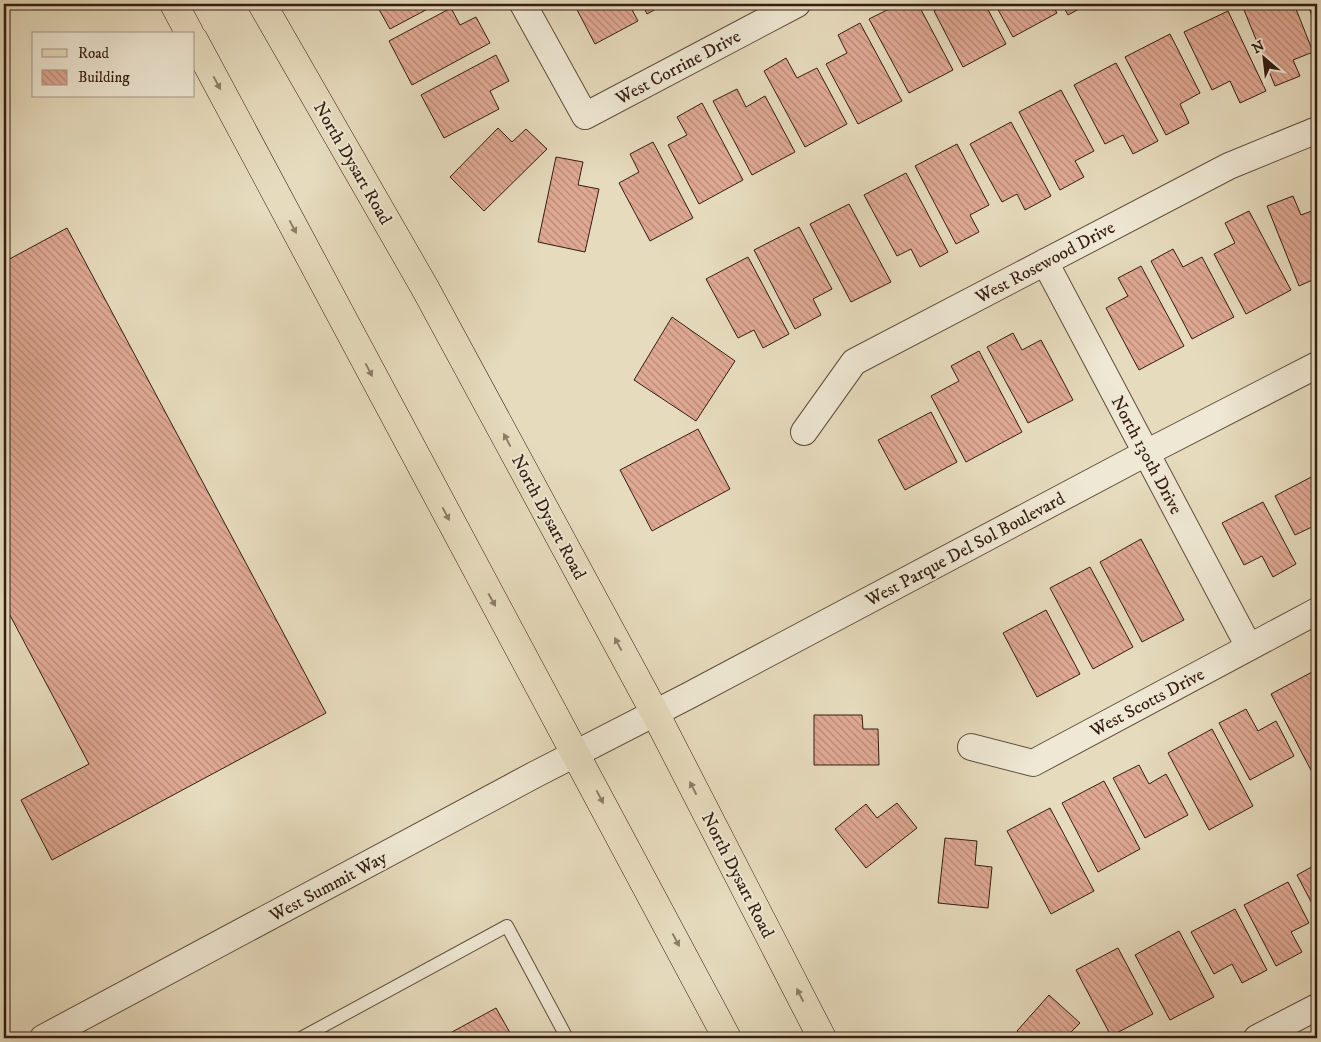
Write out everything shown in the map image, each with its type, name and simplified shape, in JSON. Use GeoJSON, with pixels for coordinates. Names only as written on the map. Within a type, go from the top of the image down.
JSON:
{"type":"FeatureCollection","features":[{"type":"Feature","properties":{"kind":"main road"},"geometry":{"type":"LineString","coordinates":[[174,4],[189,32]]}},
{"type":"Feature","properties":{"kind":"main road","name":"North Dysart Road"},"geometry":{"type":"LineString","coordinates":[[262,4],[425,288],[655,713],[822,1038]]}},
{"type":"Feature","properties":{"kind":"main road"},"geometry":{"type":"LineString","coordinates":[[195,42],[727,1038]]}},
{"type":"Feature","properties":{"kind":"street","name":"West Corrine Drive"},"geometry":{"type":"LineString","coordinates":[[523,4],[585,116],[797,4]]}},
{"type":"Feature","properties":{"kind":"street","name":"West Rosewood Drive"},"geometry":{"type":"LineString","coordinates":[[804,432],[854,362],[1229,166],[1317,130]]}},
{"type":"Feature","properties":{"kind":"street","name":"North 130th Drive"},"geometry":{"type":"LineString","coordinates":[[1045,262],[1249,647]]}},
{"type":"Feature","properties":{"kind":"street","name":"West Parque Del Sol Boulevard"},"geometry":{"type":"LineString","coordinates":[[613,735],[1146,453],[1317,365]]}},
{"type":"Feature","properties":{"kind":"street","name":"West Scotts Drive"},"geometry":{"type":"LineString","coordinates":[[971,747],[1033,762],[1317,611]]}},
{"type":"Feature","properties":{"kind":"street","name":"West Summit Way"},"geometry":{"type":"LineString","coordinates":[[43,1038],[72,1031],[613,735]]}},
{"type":"Feature","properties":{"kind":"street"},"geometry":{"type":"LineString","coordinates":[[1257,1038],[1317,1007]]}},
{"type":"Feature","properties":{"kind":"lane"},"geometry":{"type":"LineString","coordinates":[[301,1038],[507,926],[567,1038]]}},
{"type":"Feature","properties":{"kind":"building"},"geometry":{"type":"Polygon","coordinates":[[[376,4],[437,4],[390,29],[376,4]]]}},
{"type":"Feature","properties":{"kind":"building"},"geometry":{"type":"Polygon","coordinates":[[[574,4],[629,4],[638,21],[595,44],[574,4]]]}},
{"type":"Feature","properties":{"kind":"building"},"geometry":{"type":"Polygon","coordinates":[[[642,4],[665,4],[647,14],[642,4]]]}},
{"type":"Feature","properties":{"kind":"building"},"geometry":{"type":"Polygon","coordinates":[[[899,4],[918,4],[953,70],[909,93],[869,19],[899,4]]]}},
{"type":"Feature","properties":{"kind":"building"},"geometry":{"type":"Polygon","coordinates":[[[947,4],[985,4],[1006,44],[963,67],[934,11],[947,4]]]}},
{"type":"Feature","properties":{"kind":"building"},"geometry":{"type":"Polygon","coordinates":[[[995,4],[1052,4],[1057,13],[1013,37],[995,4]]]}},
{"type":"Feature","properties":{"kind":"building"},"geometry":{"type":"Polygon","coordinates":[[[1062,4],[1088,4],[1068,15],[1062,4]]]}},
{"type":"Feature","properties":{"kind":"building"},"geometry":{"type":"Polygon","coordinates":[[[1294,4],[1313,52],[1293,60],[1300,76],[1275,86],[1242,5],[1294,4]]]}},
{"type":"Feature","properties":{"kind":"building"},"geometry":{"type":"Polygon","coordinates":[[[1308,4],[1317,4],[1317,32],[1308,4]]]}},
{"type":"Feature","properties":{"kind":"building"},"geometry":{"type":"Polygon","coordinates":[[[451,8],[460,25],[476,17],[490,43],[412,85],[389,41],[451,8]]]}},
{"type":"Feature","properties":{"kind":"building"},"geometry":{"type":"Polygon","coordinates":[[[1228,11],[1266,91],[1240,103],[1230,81],[1212,90],[1184,32],[1228,11]]]}},
{"type":"Feature","properties":{"kind":"building"},"geometry":{"type":"Polygon","coordinates":[[[860,23],[902,101],[858,124],[826,64],[847,53],[838,35],[860,23]]]}},
{"type":"Feature","properties":{"kind":"building"},"geometry":{"type":"Polygon","coordinates":[[[1170,34],[1200,93],[1180,104],[1189,123],[1166,135],[1125,57],[1170,34]]]}},
{"type":"Feature","properties":{"kind":"building"},"geometry":{"type":"Polygon","coordinates":[[[496,55],[509,81],[490,91],[499,109],[444,138],[421,95],[496,55]]]}},
{"type":"Feature","properties":{"kind":"building"},"geometry":{"type":"Polygon","coordinates":[[[786,58],[797,78],[817,68],[847,124],[805,147],[764,71],[786,58]]]}},
{"type":"Feature","properties":{"kind":"building"},"geometry":{"type":"Polygon","coordinates":[[[1116,63],[1158,141],[1133,154],[1123,135],[1105,144],[1074,85],[1116,63]]]}},
{"type":"Feature","properties":{"kind":"building"},"geometry":{"type":"Polygon","coordinates":[[[737,89],[746,107],[765,96],[795,152],[752,175],[713,101],[737,89]]]}},
{"type":"Feature","properties":{"kind":"building"},"geometry":{"type":"Polygon","coordinates":[[[1061,90],[1094,151],[1075,161],[1084,177],[1060,190],[1019,112],[1061,90]]]}},
{"type":"Feature","properties":{"kind":"building"},"geometry":{"type":"Polygon","coordinates":[[[702,103],[743,180],[699,204],[668,145],[687,135],[677,117],[702,103]]]}},
{"type":"Feature","properties":{"kind":"building"},"geometry":{"type":"Polygon","coordinates":[[[1011,122],[1051,196],[1025,210],[1017,194],[1002,202],[970,144],[1011,122]]]}},
{"type":"Feature","properties":{"kind":"building"},"geometry":{"type":"Polygon","coordinates":[[[498,128],[512,142],[526,129],[547,149],[484,211],[450,177],[498,128]]]}},
{"type":"Feature","properties":{"kind":"building"},"geometry":{"type":"Polygon","coordinates":[[[653,142],[693,218],[650,241],[619,183],[639,172],[630,154],[653,142]]]}},
{"type":"Feature","properties":{"kind":"building"},"geometry":{"type":"Polygon","coordinates":[[[957,144],[989,205],[970,215],[979,232],[956,244],[915,166],[957,144]]]}},
{"type":"Feature","properties":{"kind":"building"},"geometry":{"type":"Polygon","coordinates":[[[556,157],[583,162],[578,185],[599,189],[585,252],[538,242],[556,157]]]}},
{"type":"Feature","properties":{"kind":"building"},"geometry":{"type":"Polygon","coordinates":[[[906,173],[948,252],[920,267],[911,249],[897,256],[864,195],[906,173]]]}},
{"type":"Feature","properties":{"kind":"building"},"geometry":{"type":"Polygon","coordinates":[[[1293,196],[1301,215],[1317,209],[1317,278],[1299,286],[1267,206],[1293,196]]]}},
{"type":"Feature","properties":{"kind":"building"},"geometry":{"type":"Polygon","coordinates":[[[849,204],[891,282],[851,302],[810,224],[849,204]]]}},
{"type":"Feature","properties":{"kind":"building"},"geometry":{"type":"Polygon","coordinates":[[[1249,211],[1291,290],[1246,314],[1214,254],[1235,243],[1225,223],[1249,211]]]}},
{"type":"Feature","properties":{"kind":"building"},"geometry":{"type":"Polygon","coordinates":[[[799,227],[832,289],[813,299],[821,315],[795,329],[754,250],[799,227]]]}},
{"type":"Feature","properties":{"kind":"building"},"geometry":{"type":"Polygon","coordinates":[[[67,228],[326,713],[52,860],[21,800],[89,764],[4,604],[4,262],[67,228]]]}},
{"type":"Feature","properties":{"kind":"building"},"geometry":{"type":"Polygon","coordinates":[[[1173,249],[1183,267],[1202,257],[1234,317],[1192,339],[1151,261],[1173,249]]]}},
{"type":"Feature","properties":{"kind":"building"},"geometry":{"type":"Polygon","coordinates":[[[748,257],[789,334],[763,348],[754,330],[738,338],[706,279],[748,257]]]}},
{"type":"Feature","properties":{"kind":"building"},"geometry":{"type":"Polygon","coordinates":[[[1141,266],[1184,346],[1139,370],[1106,308],[1128,296],[1118,278],[1141,266]]]}},
{"type":"Feature","properties":{"kind":"building"},"geometry":{"type":"Polygon","coordinates":[[[672,317],[735,361],[696,421],[634,380],[672,317]]]}},
{"type":"Feature","properties":{"kind":"building"},"geometry":{"type":"Polygon","coordinates":[[[1013,333],[1022,350],[1041,340],[1073,400],[1028,423],[987,347],[1013,333]]]}},
{"type":"Feature","properties":{"kind":"building"},"geometry":{"type":"Polygon","coordinates":[[[979,351],[1022,432],[966,462],[931,396],[959,381],[951,366],[979,351]]]}},
{"type":"Feature","properties":{"kind":"building"},"geometry":{"type":"Polygon","coordinates":[[[931,412],[957,462],[905,490],[878,440],[931,412]]]}},
{"type":"Feature","properties":{"kind":"building"},"geometry":{"type":"Polygon","coordinates":[[[698,429],[730,489],[652,531],[620,470],[698,429]]]}},
{"type":"Feature","properties":{"kind":"building"},"geometry":{"type":"Polygon","coordinates":[[[1317,474],[1317,533],[1314,526],[1295,535],[1275,496],[1317,474]]]}},
{"type":"Feature","properties":{"kind":"building"},"geometry":{"type":"Polygon","coordinates":[[[1263,502],[1296,564],[1273,577],[1262,556],[1244,565],[1222,523],[1263,502]]]}},
{"type":"Feature","properties":{"kind":"building"},"geometry":{"type":"Polygon","coordinates":[[[1141,539],[1184,620],[1142,642],[1100,562],[1141,539]]]}},
{"type":"Feature","properties":{"kind":"building"},"geometry":{"type":"Polygon","coordinates":[[[1090,567],[1133,647],[1093,669],[1050,588],[1090,567]]]}},
{"type":"Feature","properties":{"kind":"building"},"geometry":{"type":"Polygon","coordinates":[[[1046,610],[1080,674],[1037,697],[1003,633],[1046,610]]]}},
{"type":"Feature","properties":{"kind":"building"},"geometry":{"type":"Polygon","coordinates":[[[1314,671],[1317,677],[1317,772],[1313,774],[1271,694],[1314,671]]]}},
{"type":"Feature","properties":{"kind":"building"},"geometry":{"type":"Polygon","coordinates":[[[1246,709],[1258,731],[1276,721],[1294,756],[1250,780],[1219,723],[1246,709]]]}},
{"type":"Feature","properties":{"kind":"building"},"geometry":{"type":"Polygon","coordinates":[[[814,715],[862,715],[863,729],[878,729],[879,765],[814,765],[814,715]]]}},
{"type":"Feature","properties":{"kind":"building"},"geometry":{"type":"Polygon","coordinates":[[[1212,729],[1253,806],[1209,830],[1168,753],[1212,729]]]}},
{"type":"Feature","properties":{"kind":"building"},"geometry":{"type":"Polygon","coordinates":[[[1139,765],[1149,784],[1166,774],[1188,815],[1145,838],[1113,778],[1139,765]]]}},
{"type":"Feature","properties":{"kind":"building"},"geometry":{"type":"Polygon","coordinates":[[[1104,781],[1140,849],[1098,872],[1062,803],[1104,781]]]}},
{"type":"Feature","properties":{"kind":"building"},"geometry":{"type":"Polygon","coordinates":[[[897,803],[917,828],[866,868],[835,829],[866,804],[877,818],[897,803]]]}},
{"type":"Feature","properties":{"kind":"building"},"geometry":{"type":"Polygon","coordinates":[[[1050,808],[1094,891],[1051,914],[1007,831],[1050,808]]]}},
{"type":"Feature","properties":{"kind":"building"},"geometry":{"type":"Polygon","coordinates":[[[945,838],[977,841],[975,865],[992,867],[988,908],[938,903],[945,838]]]}},
{"type":"Feature","properties":{"kind":"building"},"geometry":{"type":"Polygon","coordinates":[[[1317,864],[1317,913],[1297,875],[1317,864]]]}},
{"type":"Feature","properties":{"kind":"building"},"geometry":{"type":"Polygon","coordinates":[[[1288,882],[1309,923],[1291,932],[1302,952],[1276,966],[1244,905],[1288,882]]]}},
{"type":"Feature","properties":{"kind":"building"},"geometry":{"type":"Polygon","coordinates":[[[1235,909],[1267,970],[1242,983],[1232,964],[1214,974],[1191,932],[1235,909]]]}},
{"type":"Feature","properties":{"kind":"building"},"geometry":{"type":"Polygon","coordinates":[[[1179,931],[1214,997],[1170,1020],[1135,955],[1179,931]]]}},
{"type":"Feature","properties":{"kind":"building"},"geometry":{"type":"Polygon","coordinates":[[[1118,948],[1153,1014],[1111,1036],[1076,970],[1118,948]]]}},
{"type":"Feature","properties":{"kind":"building"},"geometry":{"type":"Polygon","coordinates":[[[1049,995],[1080,1023],[1069,1034],[1074,1038],[1026,1038],[1017,1031],[1049,995]]]}},
{"type":"Feature","properties":{"kind":"building"},"geometry":{"type":"Polygon","coordinates":[[[496,1008],[513,1038],[441,1038],[496,1008]]]}}]}
